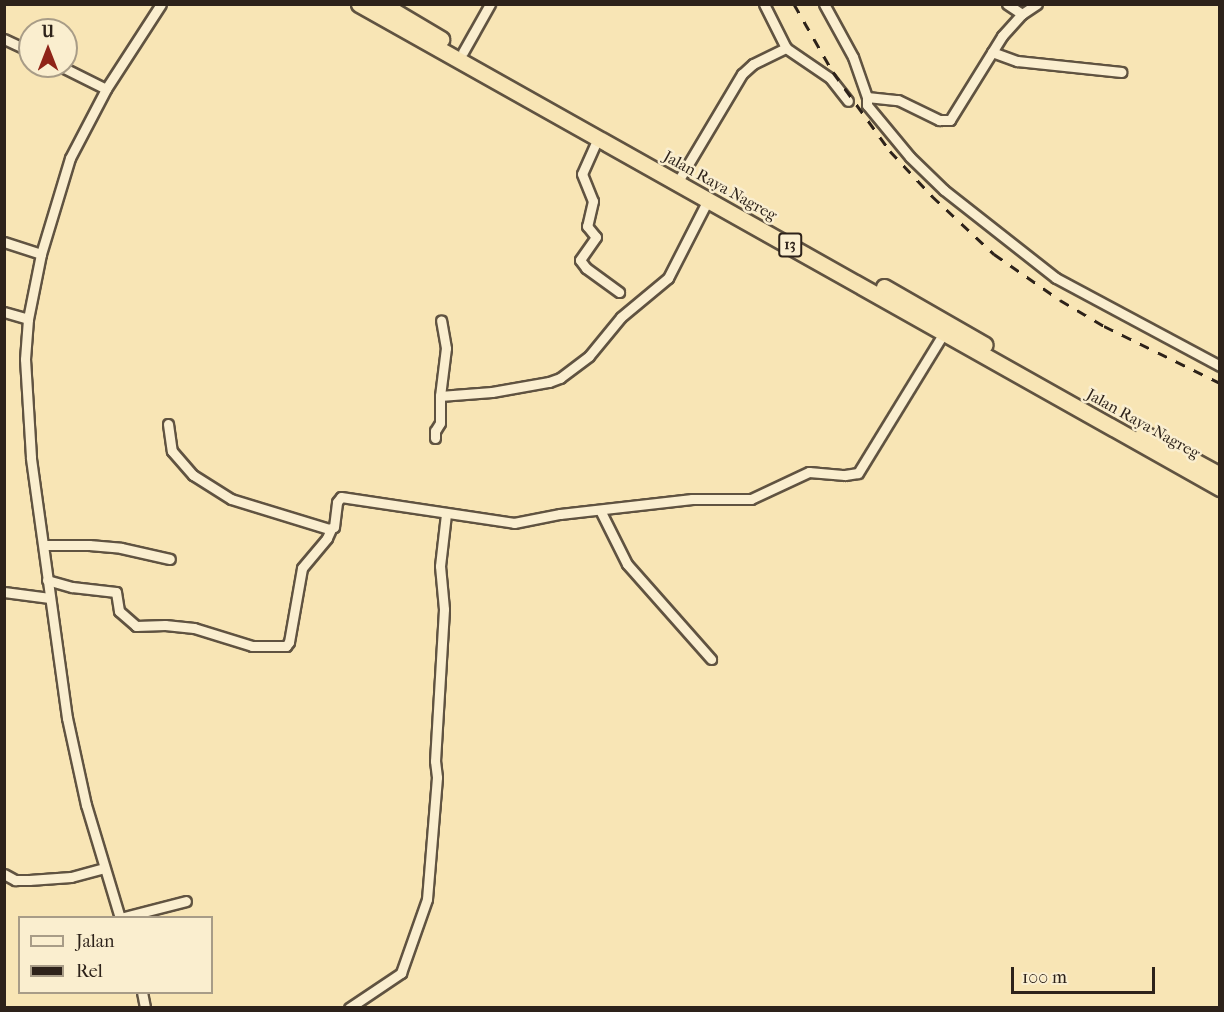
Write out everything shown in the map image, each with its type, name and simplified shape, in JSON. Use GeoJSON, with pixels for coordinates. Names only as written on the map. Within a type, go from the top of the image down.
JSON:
{"type":"FeatureCollection","features":[{"type":"Feature","properties":{"kind":"highway","name":"Jalan Raya Nagreg"},"geometry":{"type":"LineString","coordinates":[[359,4],[598,138],[679,178],[708,200],[1220,475]]}},
{"type":"Feature","properties":{"kind":"highway","name":"Jalan Raya Nagreg"},"geometry":{"type":"LineString","coordinates":[[382,4],[679,178],[1220,488]]}},
{"type":"Feature","properties":{"kind":"street"},"geometry":{"type":"LineString","coordinates":[[119,916],[104,868],[71,742],[47,580],[29,435],[26,358],[28,319],[41,254],[70,158],[106,89],[161,4]]}},
{"type":"Feature","properties":{"kind":"street"},"geometry":{"type":"LineString","coordinates":[[463,52],[490,4]]}},
{"type":"Feature","properties":{"kind":"street"},"geometry":{"type":"LineString","coordinates":[[764,4],[786,48],[830,78],[848,101]]}},
{"type":"Feature","properties":{"kind":"street"},"geometry":{"type":"LineString","coordinates":[[824,4],[853,57],[867,97],[867,105],[910,157],[964,207],[1037,265],[1220,366]]}},
{"type":"Feature","properties":{"kind":"street"},"geometry":{"type":"LineString","coordinates":[[1007,4],[1022,14]]}},
{"type":"Feature","properties":{"kind":"street"},"geometry":{"type":"LineString","coordinates":[[867,97],[898,100],[939,120],[950,120],[1002,36],[1022,14],[1037,4]]}},
{"type":"Feature","properties":{"kind":"street"},"geometry":{"type":"LineString","coordinates":[[4,39],[18,45]]}},
{"type":"Feature","properties":{"kind":"street"},"geometry":{"type":"LineString","coordinates":[[679,178],[742,74],[753,64],[786,48]]}},
{"type":"Feature","properties":{"kind":"street"},"geometry":{"type":"LineString","coordinates":[[992,52],[1017,61],[1121,72]]}},
{"type":"Feature","properties":{"kind":"street"},"geometry":{"type":"LineString","coordinates":[[78,75],[106,89]]}},
{"type":"Feature","properties":{"kind":"street"},"geometry":{"type":"LineString","coordinates":[[598,138],[582,174],[593,201],[587,226],[596,237],[580,260],[586,268],[619,292]]}},
{"type":"Feature","properties":{"kind":"street"},"geometry":{"type":"LineString","coordinates":[[440,396],[505,391],[560,378],[589,356],[626,312],[668,278],[708,200]]}},
{"type":"Feature","properties":{"kind":"street"},"geometry":{"type":"LineString","coordinates":[[4,242],[41,254]]}},
{"type":"Feature","properties":{"kind":"street"},"geometry":{"type":"LineString","coordinates":[[4,312],[28,319]]}},
{"type":"Feature","properties":{"kind":"street"},"geometry":{"type":"LineString","coordinates":[[435,438],[435,431],[440,423],[440,396],[446,348],[441,320]]}},
{"type":"Feature","properties":{"kind":"street"},"geometry":{"type":"LineString","coordinates":[[47,580],[116,592],[118,611],[136,626],[165,625],[194,628],[252,646],[286,646],[289,642],[302,568],[327,538],[335,524],[337,500],[341,497],[514,523],[692,499],[751,499],[809,472],[845,475],[858,473],[946,329]]}},
{"type":"Feature","properties":{"kind":"street"},"geometry":{"type":"LineString","coordinates":[[168,424],[172,451],[184,468],[201,481],[231,499],[331,529]]}},
{"type":"Feature","properties":{"kind":"street"},"geometry":{"type":"LineString","coordinates":[[600,510],[627,564],[711,659]]}},
{"type":"Feature","properties":{"kind":"street"},"geometry":{"type":"LineString","coordinates":[[349,1008],[401,973],[427,899],[437,777],[435,761],[444,609],[440,566],[446,514]]}},
{"type":"Feature","properties":{"kind":"street"},"geometry":{"type":"LineString","coordinates":[[44,545],[121,548],[170,559]]}},
{"type":"Feature","properties":{"kind":"street"},"geometry":{"type":"LineString","coordinates":[[4,592],[50,598]]}},
{"type":"Feature","properties":{"kind":"street"},"geometry":{"type":"LineString","coordinates":[[4,874],[15,880],[29,880],[71,877],[104,868]]}},
{"type":"Feature","properties":{"kind":"street"},"geometry":{"type":"LineString","coordinates":[[128,916],[186,901]]}},
{"type":"Feature","properties":{"kind":"railway"},"geometry":{"type":"LineString","coordinates":[[794,4],[833,72],[890,151],[932,196],[994,254],[1060,300],[1104,326],[1220,383]]}}]}
